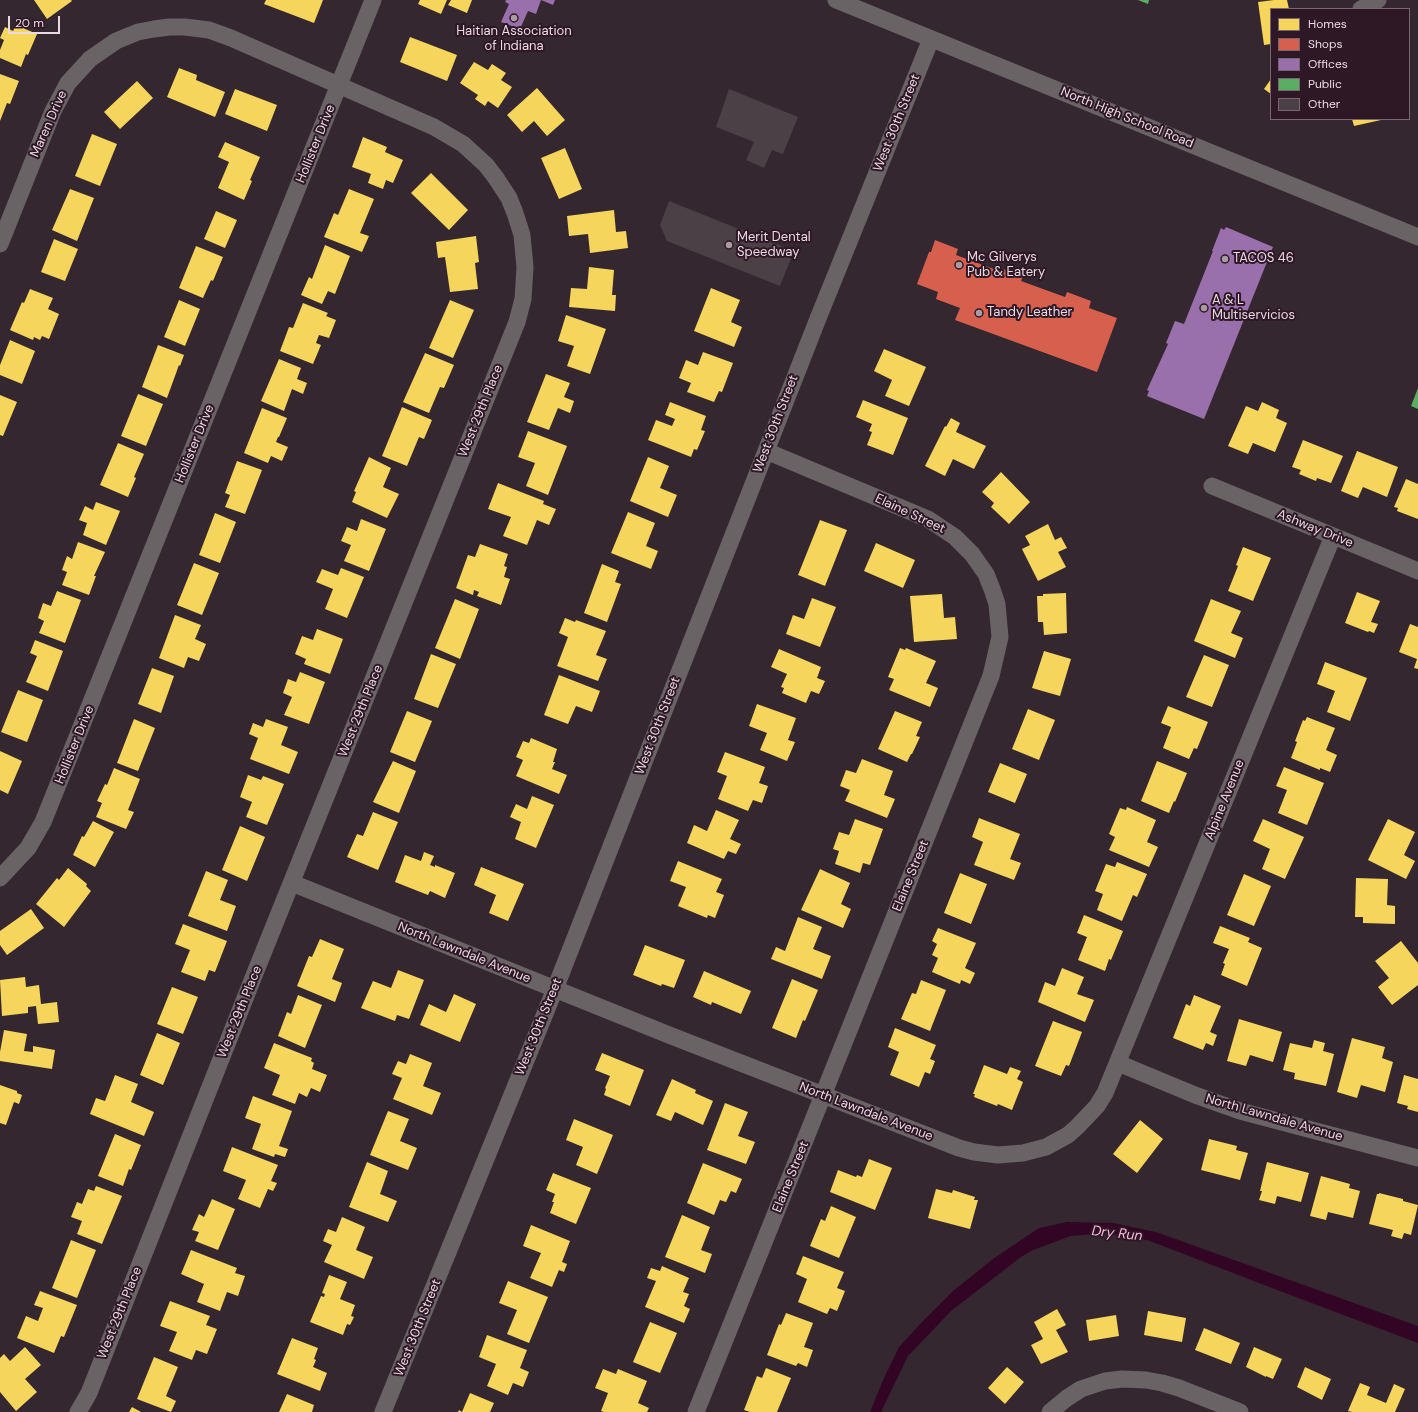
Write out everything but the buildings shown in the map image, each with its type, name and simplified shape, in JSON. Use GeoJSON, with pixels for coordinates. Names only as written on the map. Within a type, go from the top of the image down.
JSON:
{"type":"FeatureCollection","features":[{"type":"Feature","properties":{"kind":"street","name":"Hollister Drive"},"geometry":{"type":"LineString","coordinates":[[0,878],[28,848],[46,815],[373,0]]}},
{"type":"Feature","properties":{"kind":"street","name":"North High School Road"},"geometry":{"type":"LineString","coordinates":[[836,0],[1418,237]]}},
{"type":"Feature","properties":{"kind":"street"},"geometry":{"type":"LineString","coordinates":[[1363,8],[1378,0]]}},
{"type":"Feature","properties":{"kind":"street","name":"Maren Drive"},"geometry":{"type":"LineString","coordinates":[[0,244],[55,107],[64,89],[90,59],[123,38],[138,32],[161,28],[201,28],[231,38],[339,85]]}},
{"type":"Feature","properties":{"kind":"street","name":"West 30th Street"},"geometry":{"type":"LineString","coordinates":[[383,1412],[555,989],[848,243],[931,39]]}},
{"type":"Feature","properties":{"kind":"street","name":"West 29th Place"},"geometry":{"type":"LineString","coordinates":[[78,1412],[89,1393],[517,322],[523,299],[525,267],[522,235],[509,198],[480,159],[463,144],[434,127],[339,85]]}},
{"type":"Feature","properties":{"kind":"street","name":"Elaine Street"},"geometry":{"type":"LineString","coordinates":[[696,1412],[991,676],[1000,637],[998,612],[992,589],[982,567],[966,547],[949,532],[928,519],[766,451]]}},
{"type":"Feature","properties":{"kind":"street","name":"Ashway Drive"},"geometry":{"type":"LineString","coordinates":[[1212,486],[1418,571]]}},
{"type":"Feature","properties":{"kind":"street","name":"Alpine Avenue"},"geometry":{"type":"LineString","coordinates":[[1118,1063],[1333,536]]}},
{"type":"Feature","properties":{"kind":"street","name":"North Lawndale Avenue"},"geometry":{"type":"LineString","coordinates":[[292,883],[555,989],[959,1148],[991,1154],[1014,1154],[1046,1147],[1060,1140],[1077,1127],[1101,1100],[1118,1063],[1195,1095],[1240,1111],[1418,1158]]}},
{"type":"Feature","properties":{"kind":"street"},"geometry":{"type":"LineString","coordinates":[[1050,1412],[1074,1393],[1090,1385],[1122,1379],[1146,1380],[1162,1383],[1240,1412]]}},
{"type":"Feature","properties":{"kind":"water","name":"Dry Run"},"geometry":{"type":"Polygon","coordinates":[[[1067,1222],[1113,1223],[1156,1232],[1418,1326],[1418,1343],[1150,1241],[1105,1233],[1071,1236],[1033,1250],[1021,1257],[951,1311],[908,1356],[881,1412],[870,1412],[899,1347],[953,1291],[993,1259],[1039,1228],[1067,1222]]]}},
{"type":"Feature","properties":{"kind":"place","name":"Haitian Association of Indiana"},"geometry":{"type":"Point","coordinates":[514,18]}},
{"type":"Feature","properties":{"kind":"place","name":"Merit Dental Speedway"},"geometry":{"type":"Point","coordinates":[729,245]}},
{"type":"Feature","properties":{"kind":"place","name":"TACOS 46"},"geometry":{"type":"Point","coordinates":[1225,259]}},
{"type":"Feature","properties":{"kind":"place","name":"Mc Gilverys Pub & Eatery"},"geometry":{"type":"Point","coordinates":[959,265]}},
{"type":"Feature","properties":{"kind":"place","name":"A & L Multiservicios"},"geometry":{"type":"Point","coordinates":[1204,308]}},
{"type":"Feature","properties":{"kind":"place","name":"Tandy Leather"},"geometry":{"type":"Point","coordinates":[979,313]}}]}
